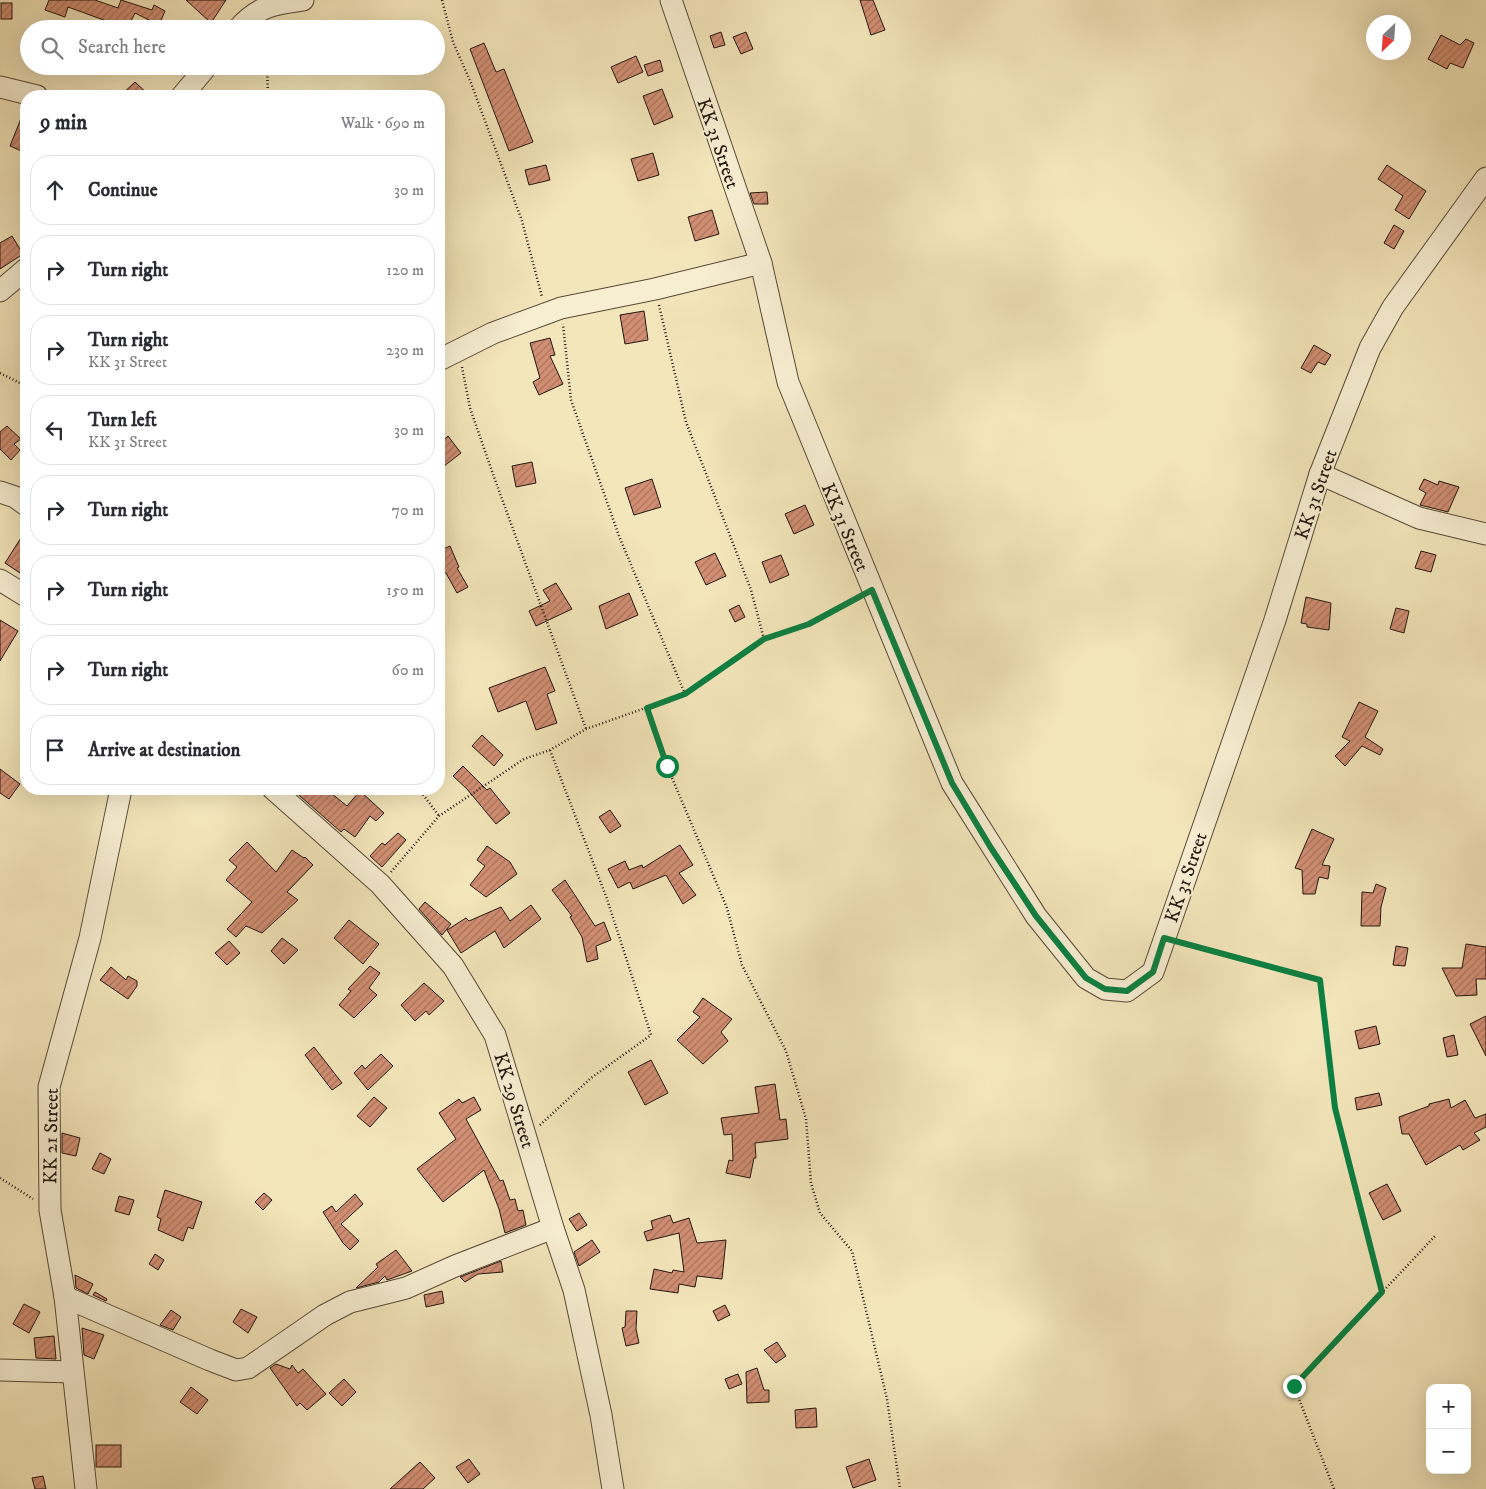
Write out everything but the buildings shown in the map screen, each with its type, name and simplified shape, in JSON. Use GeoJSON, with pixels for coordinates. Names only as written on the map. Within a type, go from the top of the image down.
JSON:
{"type":"FeatureCollection","features":[{"type":"Feature","properties":{"kind":"street"},"geometry":{"type":"LineString","coordinates":[[246,20],[251,15],[271,5],[303,0]]}},
{"type":"Feature","properties":{"kind":"street","name":"KK 31 Street"},"geometry":{"type":"LineString","coordinates":[[672,0],[761,263],[788,382],[952,783],[1036,916],[1086,978],[1105,989],[1127,991],[1153,972],[1275,620],[1320,474],[1370,348],[1392,307],[1484,184]]}},
{"type":"Feature","properties":{"kind":"street"},"geometry":{"type":"LineString","coordinates":[[187,90],[200,75]]}},
{"type":"Feature","properties":{"kind":"street"},"geometry":{"type":"LineString","coordinates":[[0,87],[20,92]]}},
{"type":"Feature","properties":{"kind":"street"},"geometry":{"type":"LineString","coordinates":[[445,357],[494,333],[554,310],[655,289],[761,263]]}},
{"type":"Feature","properties":{"kind":"street"},"geometry":{"type":"LineString","coordinates":[[0,291],[20,273]]}},
{"type":"Feature","properties":{"kind":"street"},"geometry":{"type":"LineString","coordinates":[[1320,474],[1419,518],[1486,534]]}},
{"type":"Feature","properties":{"kind":"street"},"geometry":{"type":"LineString","coordinates":[[0,492],[20,501]]}},
{"type":"Feature","properties":{"kind":"street"},"geometry":{"type":"LineString","coordinates":[[0,580],[20,592]]}},
{"type":"Feature","properties":{"kind":"street","name":"KK 21 Street"},"geometry":{"type":"LineString","coordinates":[[86,1489],[65,1297],[50,1210],[49,1087],[90,938],[120,795]]}},
{"type":"Feature","properties":{"kind":"street","name":"KK 29 Street"},"geometry":{"type":"LineString","coordinates":[[281,795],[380,884],[453,966],[496,1035],[553,1228],[574,1290],[601,1415],[613,1489]]}},
{"type":"Feature","properties":{"kind":"street"},"geometry":{"type":"LineString","coordinates":[[65,1297],[236,1370],[248,1368],[325,1314],[350,1302],[406,1288],[455,1266],[553,1228]]}},
{"type":"Feature","properties":{"kind":"street"},"geometry":{"type":"LineString","coordinates":[[0,1370],[72,1372]]}},
{"type":"Feature","properties":{"kind":"path"},"geometry":{"type":"LineString","coordinates":[[442,0],[453,42],[471,83],[554,310],[571,400],[619,536],[685,694]]}},
{"type":"Feature","properties":{"kind":"path"},"geometry":{"type":"LineString","coordinates":[[267,75],[268,90]]}},
{"type":"Feature","properties":{"kind":"path"},"geometry":{"type":"LineString","coordinates":[[655,289],[686,422],[745,573],[764,639]]}},
{"type":"Feature","properties":{"kind":"path"},"geometry":{"type":"LineString","coordinates":[[459,350],[470,408],[586,729]]}},
{"type":"Feature","properties":{"kind":"path"},"geometry":{"type":"LineString","coordinates":[[0,373],[20,383]]}},
{"type":"Feature","properties":{"kind":"path"},"geometry":{"type":"LineString","coordinates":[[380,884],[439,816],[524,759],[550,750],[586,729],[685,694],[764,639],[809,624],[872,590]]}},
{"type":"Feature","properties":{"kind":"path"},"geometry":{"type":"LineString","coordinates":[[647,708],[667,766],[727,908],[742,965],[786,1051],[806,1119],[811,1183],[820,1213],[852,1251],[887,1398],[900,1489]]}},
{"type":"Feature","properties":{"kind":"path"},"geometry":{"type":"LineString","coordinates":[[526,1138],[591,1078],[651,1035],[607,899],[550,750]]}},
{"type":"Feature","properties":{"kind":"path"},"geometry":{"type":"LineString","coordinates":[[423,795],[439,816]]}},
{"type":"Feature","properties":{"kind":"path"},"geometry":{"type":"LineString","coordinates":[[1164,938],[1320,980],[1335,1108],[1382,1292]]}},
{"type":"Feature","properties":{"kind":"path"},"geometry":{"type":"LineString","coordinates":[[0,1178],[50,1210]]}},
{"type":"Feature","properties":{"kind":"path"},"geometry":{"type":"LineString","coordinates":[[1334,1489],[1294,1386],[1436,1235]]}},
{"type":"Feature","properties":{"kind":"route"},"geometry":{"type":"LineString","coordinates":[[667,766],[647,708],[685,694],[724,665],[764,639],[809,624],[872,590],[952,783],[991,848],[1036,916],[1086,978],[1105,989],[1127,991],[1153,972],[1164,938],[1320,980],[1335,1108],[1382,1292],[1294,1386]]}}]}
